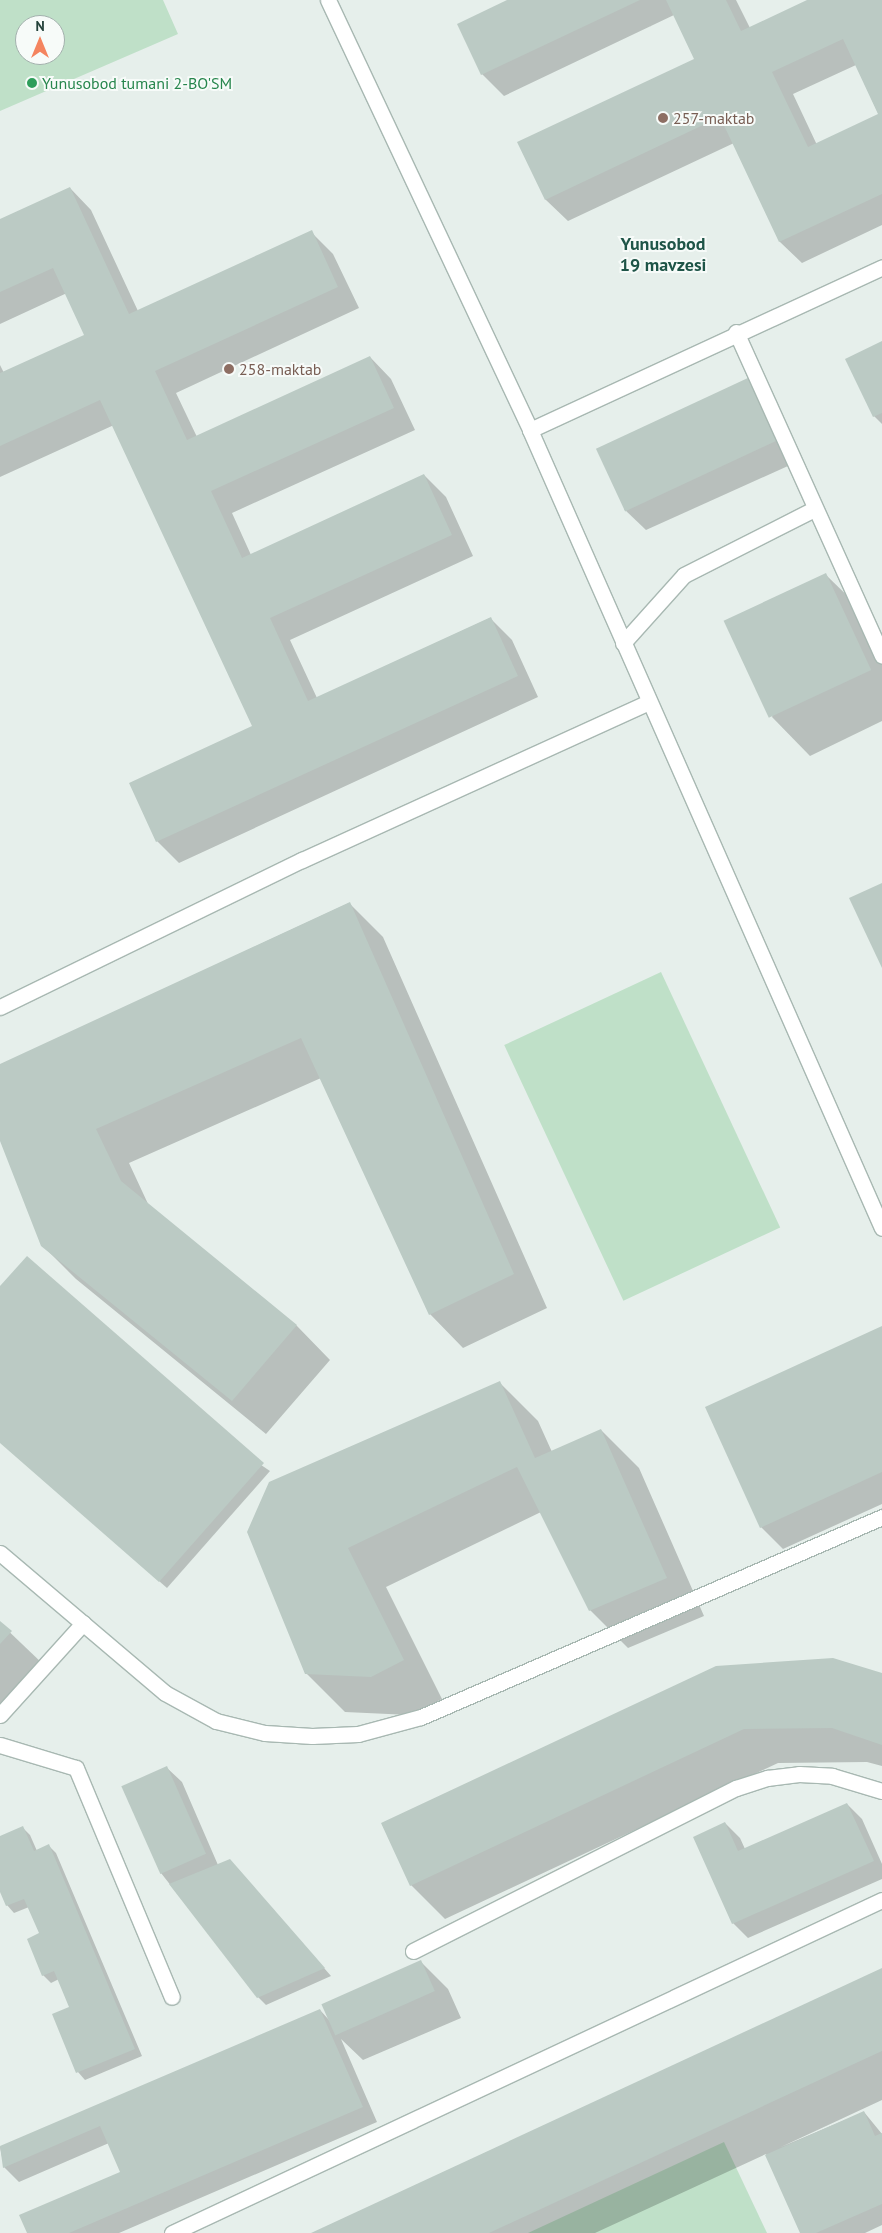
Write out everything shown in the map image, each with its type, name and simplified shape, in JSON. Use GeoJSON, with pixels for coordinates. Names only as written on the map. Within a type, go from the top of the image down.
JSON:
{"type":"FeatureCollection","features":[{"type":"Feature","properties":{"kind":"street"},"geometry":{"type":"LineString","coordinates":[[328,0],[530,430],[648,702],[882,1228]]}},
{"type":"Feature","properties":{"kind":"street"},"geometry":{"type":"LineString","coordinates":[[530,430],[736,332],[882,267]]}},
{"type":"Feature","properties":{"kind":"street"},"geometry":{"type":"LineString","coordinates":[[736,332],[814,509],[882,656]]}},
{"type":"Feature","properties":{"kind":"street"},"geometry":{"type":"LineString","coordinates":[[623,642],[684,575],[814,509]]}},
{"type":"Feature","properties":{"kind":"street"},"geometry":{"type":"LineString","coordinates":[[0,1007],[302,860],[648,702]]}},
{"type":"Feature","properties":{"kind":"street"},"geometry":{"type":"LineString","coordinates":[[0,1553],[165,1693],[216,1721],[265,1733],[312,1736],[358,1734],[421,1717],[882,1517]]}},
{"type":"Feature","properties":{"kind":"street"},"geometry":{"type":"LineString","coordinates":[[0,1715],[84,1623]]}},
{"type":"Feature","properties":{"kind":"street"},"geometry":{"type":"LineString","coordinates":[[0,1745],[76,1768],[172,1997]]}},
{"type":"Feature","properties":{"kind":"street"},"geometry":{"type":"LineString","coordinates":[[413,1951],[736,1788],[767,1778],[799,1774],[832,1776],[882,1791]]}},
{"type":"Feature","properties":{"kind":"street"},"geometry":{"type":"LineString","coordinates":[[172,2233],[882,1900]]}},
{"type":"Feature","properties":{"kind":"green space","name":"Yunusobod tumani 2-BO'SM"},"geometry":{"type":"Polygon","coordinates":[[[0,0],[163,0],[178,34],[0,111],[0,0]]]}},
{"type":"Feature","properties":{"kind":"green space"},"geometry":{"type":"Polygon","coordinates":[[[661,972],[780,1228],[623,1301],[504,1045],[661,972]]]}},
{"type":"Feature","properties":{"kind":"green space"},"geometry":{"type":"Polygon","coordinates":[[[724,2142],[767,2233],[528,2233],[724,2142]]]}},
{"type":"Feature","properties":{"kind":"building"},"geometry":{"type":"Polygon","coordinates":[[[507,0],[640,0],[481,75],[457,24],[507,0]]]}},
{"type":"Feature","properties":{"kind":"building"},"geometry":{"type":"Polygon","coordinates":[[[666,0],[726,0],[741,31],[807,0],[882,0],[882,194],[779,242],[720,117],[545,200],[517,142],[694,59],[666,0]],[[843,39],[772,72],[808,147],[878,114],[843,39]]]}},
{"type":"Feature","properties":{"kind":"building"},"geometry":{"type":"Polygon","coordinates":[[[70,187],[129,314],[312,230],[338,287],[155,371],[187,440],[370,356],[394,408],[211,491],[242,558],[424,474],[452,535],[270,618],[308,701],[491,617],[518,676],[156,842],[129,783],[252,726],[100,400],[0,446],[0,373],[84,335],[53,268],[0,292],[0,219],[70,187]]]}},
{"type":"Feature","properties":{"kind":"building"},"geometry":{"type":"Polygon","coordinates":[[[882,341],[882,413],[873,417],[845,359],[882,341]]]}},
{"type":"Feature","properties":{"kind":"building"},"geometry":{"type":"Polygon","coordinates":[[[750,377],[779,440],[625,511],[596,449],[750,377]]]}},
{"type":"Feature","properties":{"kind":"building"},"geometry":{"type":"Polygon","coordinates":[[[826,573],[871,670],[769,718],[724,621],[826,573]]]}},
{"type":"Feature","properties":{"kind":"building"},"geometry":{"type":"Polygon","coordinates":[[[882,883],[882,968],[849,898],[882,883]]]}},
{"type":"Feature","properties":{"kind":"building"},"geometry":{"type":"Polygon","coordinates":[[[350,902],[514,1274],[429,1315],[301,1038],[96,1129],[121,1181],[297,1325],[232,1401],[41,1246],[0,1141],[0,1064],[350,902]]]}},
{"type":"Feature","properties":{"kind":"building"},"geometry":{"type":"Polygon","coordinates":[[[27,1256],[264,1463],[159,1582],[0,1443],[0,1286],[27,1256]]]}},
{"type":"Feature","properties":{"kind":"building"},"geometry":{"type":"Polygon","coordinates":[[[882,1326],[882,1472],[760,1528],[705,1407],[882,1326]]]}},
{"type":"Feature","properties":{"kind":"building"},"geometry":{"type":"Polygon","coordinates":[[[500,1381],[535,1458],[601,1429],[667,1578],[589,1611],[517,1467],[348,1548],[404,1660],[371,1677],[305,1674],[247,1532],[269,1482],[500,1381]]]}},
{"type":"Feature","properties":{"kind":"building"},"geometry":{"type":"Polygon","coordinates":[[[0,1621],[12,1631],[0,1644],[0,1621]]]}},
{"type":"Feature","properties":{"kind":"building"},"geometry":{"type":"Polygon","coordinates":[[[833,1658],[882,1673],[882,1745],[832,1728],[744,1729],[410,1886],[381,1823],[716,1666],[833,1658]]]}},
{"type":"Feature","properties":{"kind":"building"},"geometry":{"type":"Polygon","coordinates":[[[167,1766],[206,1854],[160,1874],[121,1786],[167,1766]]]}},
{"type":"Feature","properties":{"kind":"building"},"geometry":{"type":"Polygon","coordinates":[[[847,1803],[874,1861],[732,1924],[693,1837],[725,1822],[738,1851],[847,1803]]]}},
{"type":"Feature","properties":{"kind":"building"},"geometry":{"type":"Polygon","coordinates":[[[23,1826],[34,1851],[49,1844],[135,2049],[76,2073],[52,2014],[69,2007],[54,1971],[42,1976],[27,1939],[39,1933],[24,1899],[6,1906],[0,1892],[0,1836],[23,1826]]]}},
{"type":"Feature","properties":{"kind":"building"},"geometry":{"type":"Polygon","coordinates":[[[230,1859],[325,1968],[257,1998],[169,1884],[230,1859]]]}},
{"type":"Feature","properties":{"kind":"building"},"geometry":{"type":"Polygon","coordinates":[[[421,1960],[435,1991],[335,2035],[321,2004],[421,1960]]]}},
{"type":"Feature","properties":{"kind":"building"},"geometry":{"type":"Polygon","coordinates":[[[882,1968],[882,2051],[489,2233],[311,2233],[882,1968]]]}},
{"type":"Feature","properties":{"kind":"building"},"geometry":{"type":"Polygon","coordinates":[[[320,2009],[363,2107],[69,2233],[27,2233],[19,2215],[120,2172],[100,2126],[3,2168],[0,2146],[320,2009]]]}},
{"type":"Feature","properties":{"kind":"building"},"geometry":{"type":"Polygon","coordinates":[[[864,2111],[875,2136],[882,2133],[882,2204],[816,2233],[800,2233],[765,2155],[864,2111]]]}},
{"type":"Feature","properties":{"kind":"place","name":"Yunusobod tumani 2-BO'SM"},"geometry":{"type":"Point","coordinates":[32,83]}},
{"type":"Feature","properties":{"kind":"place","name":"257-maktab"},"geometry":{"type":"Point","coordinates":[663,118]}},
{"type":"Feature","properties":{"kind":"place","name":"258-maktab"},"geometry":{"type":"Point","coordinates":[229,369]}},
{"type":"Feature","properties":{"kind":"district","name":"Yunusobod 19 mavzesi"},"geometry":{"type":"Point","coordinates":[663,255]}}]}
